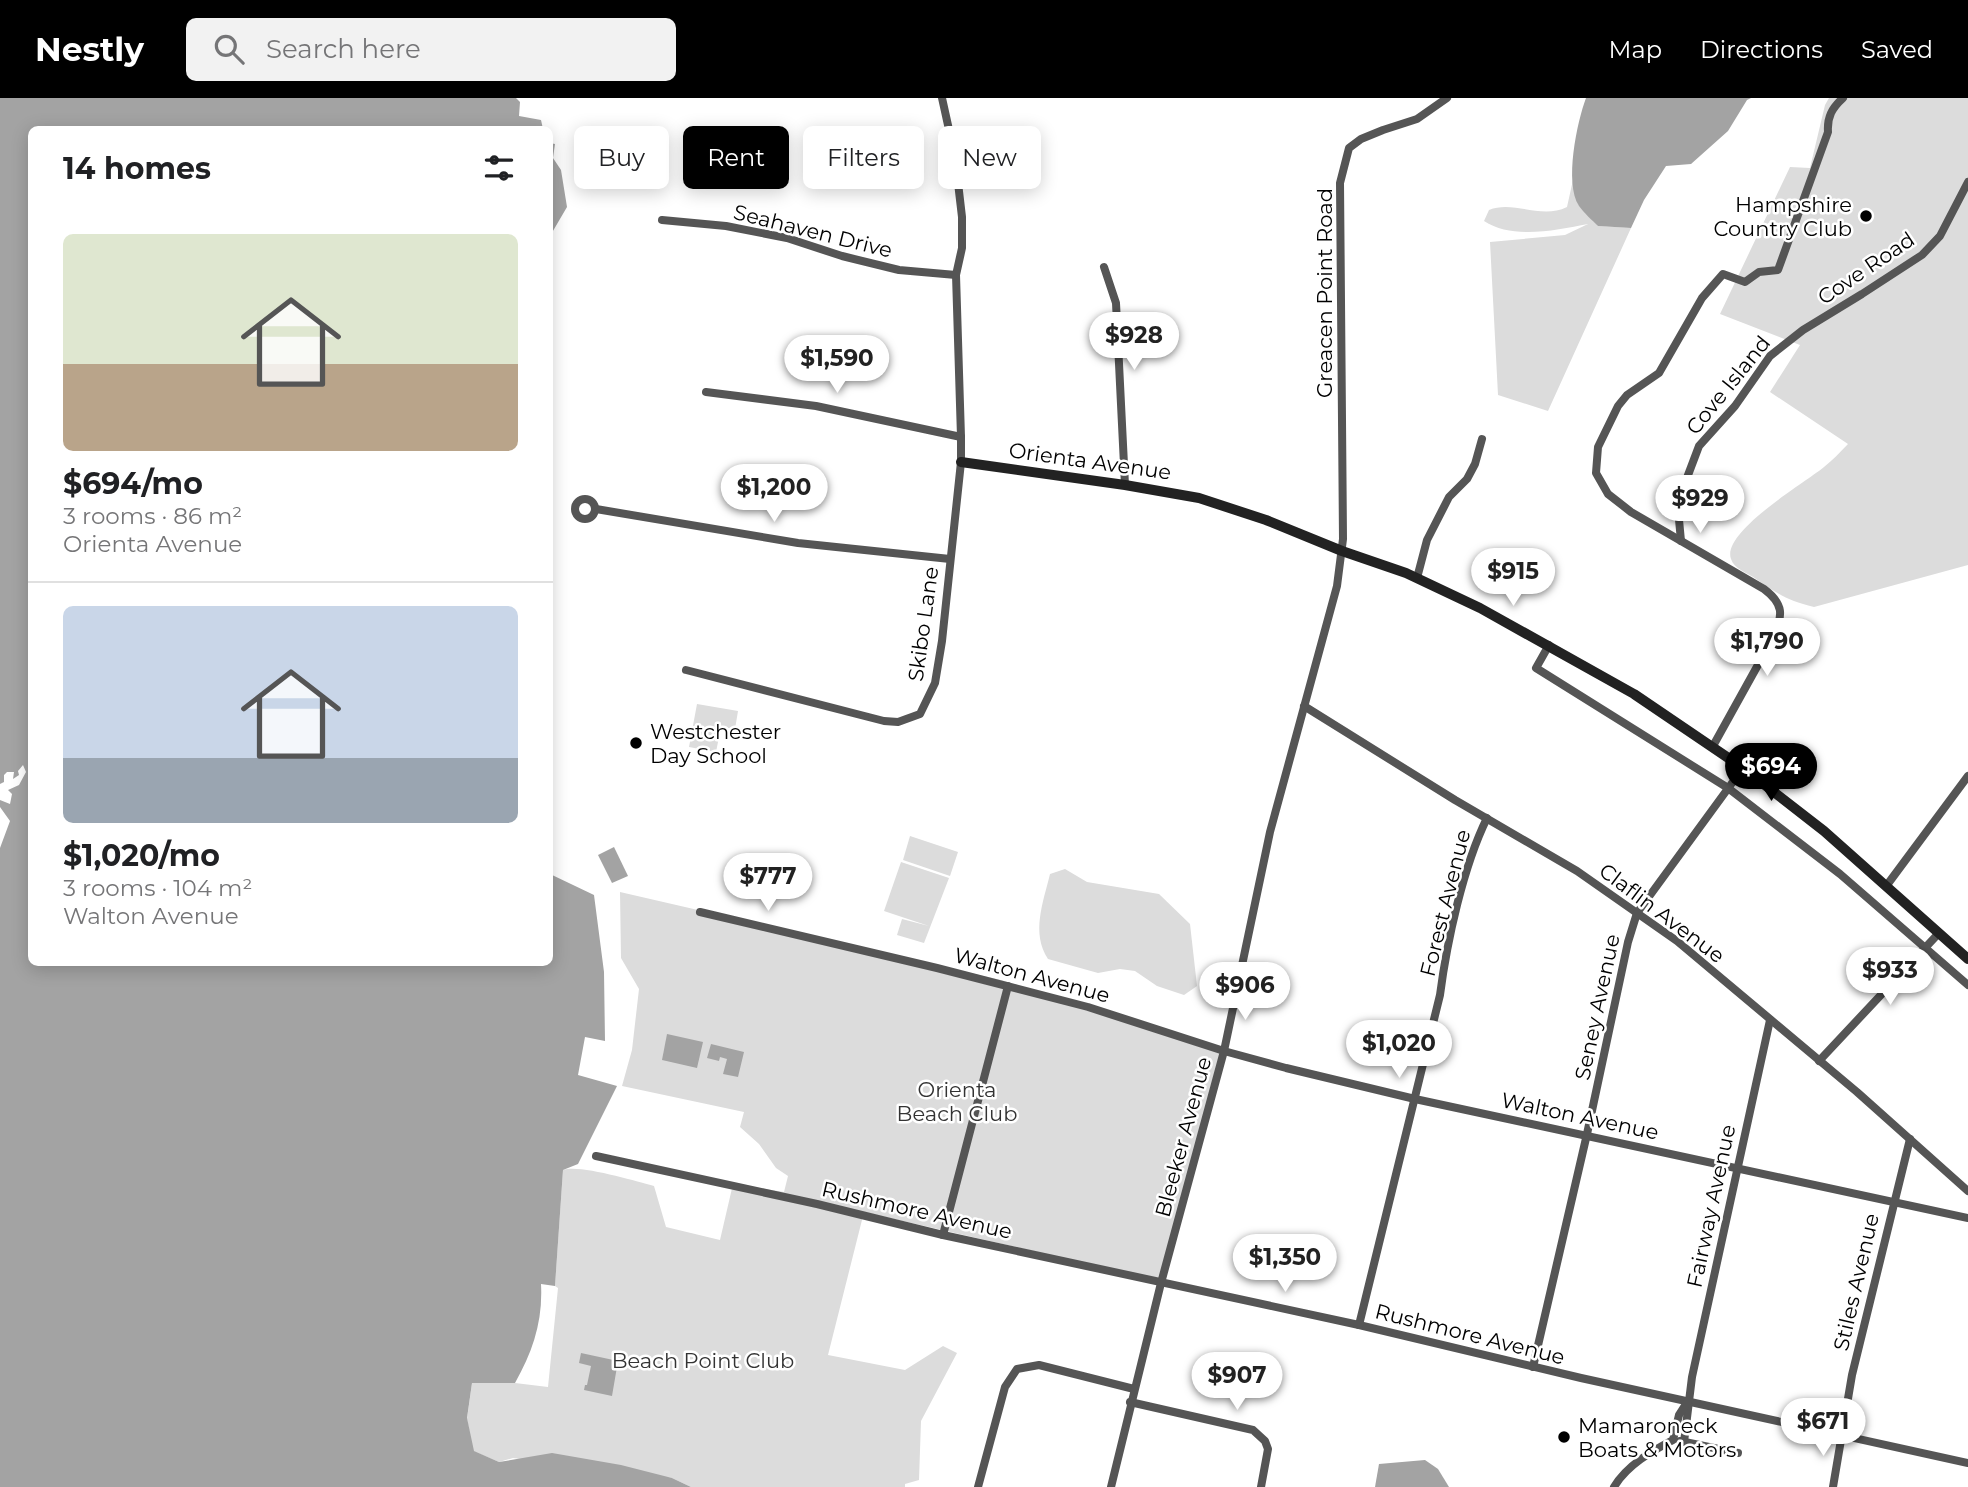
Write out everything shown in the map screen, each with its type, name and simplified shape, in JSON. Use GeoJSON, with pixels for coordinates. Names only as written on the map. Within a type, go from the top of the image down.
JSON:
{"type":"FeatureCollection","features":[{"type":"Feature","properties":{"kind":"street"},"geometry":{"type":"LineString","coordinates":[[942,98],[955,157],[961,204],[962,248],[956,275],[961,462]]}},
{"type":"Feature","properties":{"kind":"street","name":"Greacen Point Road"},"geometry":{"type":"LineString","coordinates":[[1342,551],[1340,183],[1346,156],[1349,148],[1361,139],[1417,119],[1447,98]]}},
{"type":"Feature","properties":{"kind":"street"},"geometry":{"type":"LineString","coordinates":[[1713,746],[1774,636],[1781,613],[1778,604],[1764,589],[1631,512],[1608,494],[1600,483],[1595,466],[1598,446],[1611,418],[1627,395],[1660,373],[1702,298],[1723,274],[1745,282],[1759,272],[1778,270],[1828,132],[1827,122],[1843,98]]}},
{"type":"Feature","properties":{"kind":"street","name":"Cove Road"},"geometry":{"type":"LineString","coordinates":[[1795,337],[1922,255],[1940,236],[1968,182]]}},
{"type":"Feature","properties":{"kind":"street","name":"Seahaven Drive"},"geometry":{"type":"LineString","coordinates":[[662,220],[726,226],[786,238],[899,270],[956,275]]}},
{"type":"Feature","properties":{"kind":"street"},"geometry":{"type":"LineString","coordinates":[[1104,267],[1116,303],[1125,485]]}},
{"type":"Feature","properties":{"kind":"street","name":"Cove Island"},"geometry":{"type":"LineString","coordinates":[[1681,541],[1678,509],[1699,446],[1735,406],[1770,356],[1781,345],[1795,337]]}},
{"type":"Feature","properties":{"kind":"street"},"geometry":{"type":"LineString","coordinates":[[706,392],[816,406],[961,437]]}},
{"type":"Feature","properties":{"kind":"street"},"geometry":{"type":"LineString","coordinates":[[1418,578],[1427,540],[1449,497],[1467,479],[1475,464],[1482,439]]}},
{"type":"Feature","properties":{"kind":"street","name":"Orienta Avenue"},"geometry":{"type":"LineString","coordinates":[[961,462],[1199,498],[1266,520],[1418,578],[1480,608],[1634,694],[1713,746],[1824,831],[1968,959]]}},
{"type":"Feature","properties":{"kind":"street","name":"Skibo Lane"},"geometry":{"type":"LineString","coordinates":[[686,670],[884,721],[898,722],[920,714],[935,683],[942,641],[961,462]]}},
{"type":"Feature","properties":{"kind":"street"},"geometry":{"type":"LineString","coordinates":[[596,509],[798,543],[950,558]]}},
{"type":"Feature","properties":{"kind":"street","name":"Bleeker Avenue"},"geometry":{"type":"LineString","coordinates":[[1111,1487],[1130,1402],[1224,1051],[1270,832],[1337,586],[1342,551]]}},
{"type":"Feature","properties":{"kind":"street"},"geometry":{"type":"LineString","coordinates":[[1549,645],[1536,668],[1728,788],[1840,874],[1968,985]]}},
{"type":"Feature","properties":{"kind":"street","name":"Claflin Avenue"},"geometry":{"type":"LineString","coordinates":[[1304,706],[1577,871],[1677,941],[1819,1060],[1968,1191]]}},
{"type":"Feature","properties":{"kind":"street","name":"Seney Avenue"},"geometry":{"type":"LineString","coordinates":[[1533,1367],[1628,942],[1637,913],[1743,768]]}},
{"type":"Feature","properties":{"kind":"street"},"geometry":{"type":"LineString","coordinates":[[1887,885],[1968,776]]}},
{"type":"Feature","properties":{"kind":"street","name":"Forest Avenue"},"geometry":{"type":"LineString","coordinates":[[1359,1325],[1440,995],[1445,958],[1476,841],[1487,818]]}},
{"type":"Feature","properties":{"kind":"street","name":"Walton Avenue"},"geometry":{"type":"LineString","coordinates":[[700,912],[1008,986],[1088,1007],[1224,1051],[1415,1098],[1968,1218]]}},
{"type":"Feature","properties":{"kind":"street"},"geometry":{"type":"LineString","coordinates":[[1819,1060],[1939,933]]}},
{"type":"Feature","properties":{"kind":"street"},"geometry":{"type":"LineString","coordinates":[[943,1235],[1008,986]]}},
{"type":"Feature","properties":{"kind":"street","name":"Fairway Avenue"},"geometry":{"type":"LineString","coordinates":[[1688,1401],[1770,1020]]}},
{"type":"Feature","properties":{"kind":"street","name":"Stiles Avenue"},"geometry":{"type":"LineString","coordinates":[[1833,1487],[1852,1375],[1910,1139]]}},
{"type":"Feature","properties":{"kind":"street","name":"Rushmore Avenue"},"geometry":{"type":"LineString","coordinates":[[596,1156],[1359,1325],[1533,1367],[1968,1464]]}},
{"type":"Feature","properties":{"kind":"street"},"geometry":{"type":"LineString","coordinates":[[978,1487],[1005,1387],[1017,1369],[1039,1365],[1134,1389]]}},
{"type":"Feature","properties":{"kind":"street"},"geometry":{"type":"LineString","coordinates":[[1673,1440],[1679,1415],[1688,1401]]}},
{"type":"Feature","properties":{"kind":"street"},"geometry":{"type":"LineString","coordinates":[[1684,1442],[1688,1401]]}},
{"type":"Feature","properties":{"kind":"street"},"geometry":{"type":"LineString","coordinates":[[1130,1402],[1253,1430],[1265,1441],[1268,1449],[1261,1487]]}},
{"type":"Feature","properties":{"kind":"street"},"geometry":{"type":"LineString","coordinates":[[1614,1487],[1629,1469],[1673,1440],[1738,1453]]}},
{"type":"Feature","properties":{"kind":"green space","name":"Hampshire Country Club"},"geometry":{"type":"Polygon","coordinates":[[[1829,98],[1968,98],[1968,565],[1814,607],[1784,596],[1738,568],[1731,559],[1731,548],[1751,522],[1824,467],[1848,444],[1770,392],[1800,345],[1720,314],[1790,167],[1810,168],[1829,98]]]}},
{"type":"Feature","properties":{"kind":"green space"},"geometry":{"type":"Polygon","coordinates":[[[1573,180],[1578,204],[1598,226],[1631,228],[1548,411],[1498,395],[1490,242],[1565,235],[1588,224],[1549,231],[1521,232],[1495,227],[1484,221],[1489,210],[1498,208],[1547,212],[1567,207],[1573,180]]]}},
{"type":"Feature","properties":{"kind":"green space"},"geometry":{"type":"Polygon","coordinates":[[[697,704],[738,711],[735,729],[721,727],[716,752],[689,747],[697,704]]]}},
{"type":"Feature","properties":{"kind":"green space"},"geometry":{"type":"Polygon","coordinates":[[[910,836],[958,852],[950,876],[903,860],[910,836]]]}},
{"type":"Feature","properties":{"kind":"green space"},"geometry":{"type":"Polygon","coordinates":[[[901,862],[949,878],[924,943],[897,935],[902,919],[929,926],[884,911],[901,862]]]}},
{"type":"Feature","properties":{"kind":"green space"},"geometry":{"type":"Polygon","coordinates":[[[1065,869],[1087,882],[1159,894],[1190,924],[1197,986],[1184,995],[1157,986],[1135,971],[1120,969],[1098,973],[1048,959],[1040,939],[1042,907],[1050,874],[1065,869]]]}},
{"type":"Feature","properties":{"kind":"green space"},"geometry":{"type":"Polygon","coordinates":[[[620,892],[1001,980],[1221,1049],[1159,1280],[864,1212],[828,1355],[905,1370],[943,1346],[957,1353],[921,1421],[919,1480],[905,1484],[905,1487],[691,1487],[672,1478],[513,1458],[499,1462],[473,1451],[467,1419],[472,1383],[515,1383],[548,1387],[558,1288],[555,1286],[563,1170],[594,1171],[654,1186],[666,1227],[720,1240],[733,1184],[784,1192],[788,1176],[776,1168],[759,1144],[740,1127],[744,1112],[622,1086],[632,1050],[639,989],[621,958],[620,892]]]}},
{"type":"Feature","properties":{"kind":"shaded area"},"geometry":{"type":"Polygon","coordinates":[[[0,98],[516,98],[520,102],[519,116],[541,120],[542,126],[28,126],[28,966],[553,966],[553,875],[594,895],[604,972],[605,1041],[585,1037],[578,1075],[617,1086],[578,1164],[563,1170],[555,1286],[541,1284],[536,1335],[527,1359],[515,1383],[472,1383],[467,1418],[474,1451],[499,1462],[552,1453],[621,1465],[672,1478],[691,1487],[0,1487],[0,848],[10,821],[0,807],[0,800],[10,804],[12,794],[8,790],[19,785],[26,772],[23,765],[18,771],[19,775],[13,779],[14,772],[7,772],[4,782],[0,784],[0,98]]]}},
{"type":"Feature","properties":{"kind":"shaded area"},"geometry":{"type":"Polygon","coordinates":[[[1586,98],[1751,98],[1747,100],[1728,131],[1691,164],[1666,166],[1644,200],[1631,228],[1598,226],[1581,209],[1575,196],[1572,168],[1579,122],[1586,98]]]}},
{"type":"Feature","properties":{"kind":"shaded area"},"geometry":{"type":"Polygon","coordinates":[[[553,158],[561,170],[567,207],[553,231],[553,158]]]}},
{"type":"Feature","properties":{"kind":"shaded area"},"geometry":{"type":"Polygon","coordinates":[[[614,847],[628,876],[612,883],[598,855],[614,847]]]}},
{"type":"Feature","properties":{"kind":"shaded area"},"geometry":{"type":"Polygon","coordinates":[[[667,1034],[703,1042],[697,1068],[662,1060],[667,1034]]]}},
{"type":"Feature","properties":{"kind":"shaded area"},"geometry":{"type":"Polygon","coordinates":[[[711,1044],[744,1052],[738,1077],[723,1074],[727,1059],[720,1057],[719,1061],[707,1058],[711,1044]]]}},
{"type":"Feature","properties":{"kind":"shaded area"},"geometry":{"type":"Polygon","coordinates":[[[581,1353],[618,1361],[612,1396],[584,1390],[591,1366],[579,1363],[581,1353]]]}},
{"type":"Feature","properties":{"kind":"shaded area"},"geometry":{"type":"Polygon","coordinates":[[[1425,1460],[1438,1469],[1449,1487],[1375,1487],[1379,1464],[1425,1460]]]}},
{"type":"Feature","properties":{"kind":"place","name":"Hampshire Country Club"},"geometry":{"type":"Point","coordinates":[1866,216]}},
{"type":"Feature","properties":{"kind":"place","name":"Westchester Day School"},"geometry":{"type":"Point","coordinates":[636,743]}},
{"type":"Feature","properties":{"kind":"place","name":"Mamaroneck Boats & Motors"},"geometry":{"type":"Point","coordinates":[1564,1437]}},
{"type":"Feature","properties":{"kind":"park label","name":"Orienta Beach Club"},"geometry":{"type":"Point","coordinates":[957,1101]}},
{"type":"Feature","properties":{"kind":"park label","name":"Beach Point Club"},"geometry":{"type":"Point","coordinates":[703,1360]}}]}
